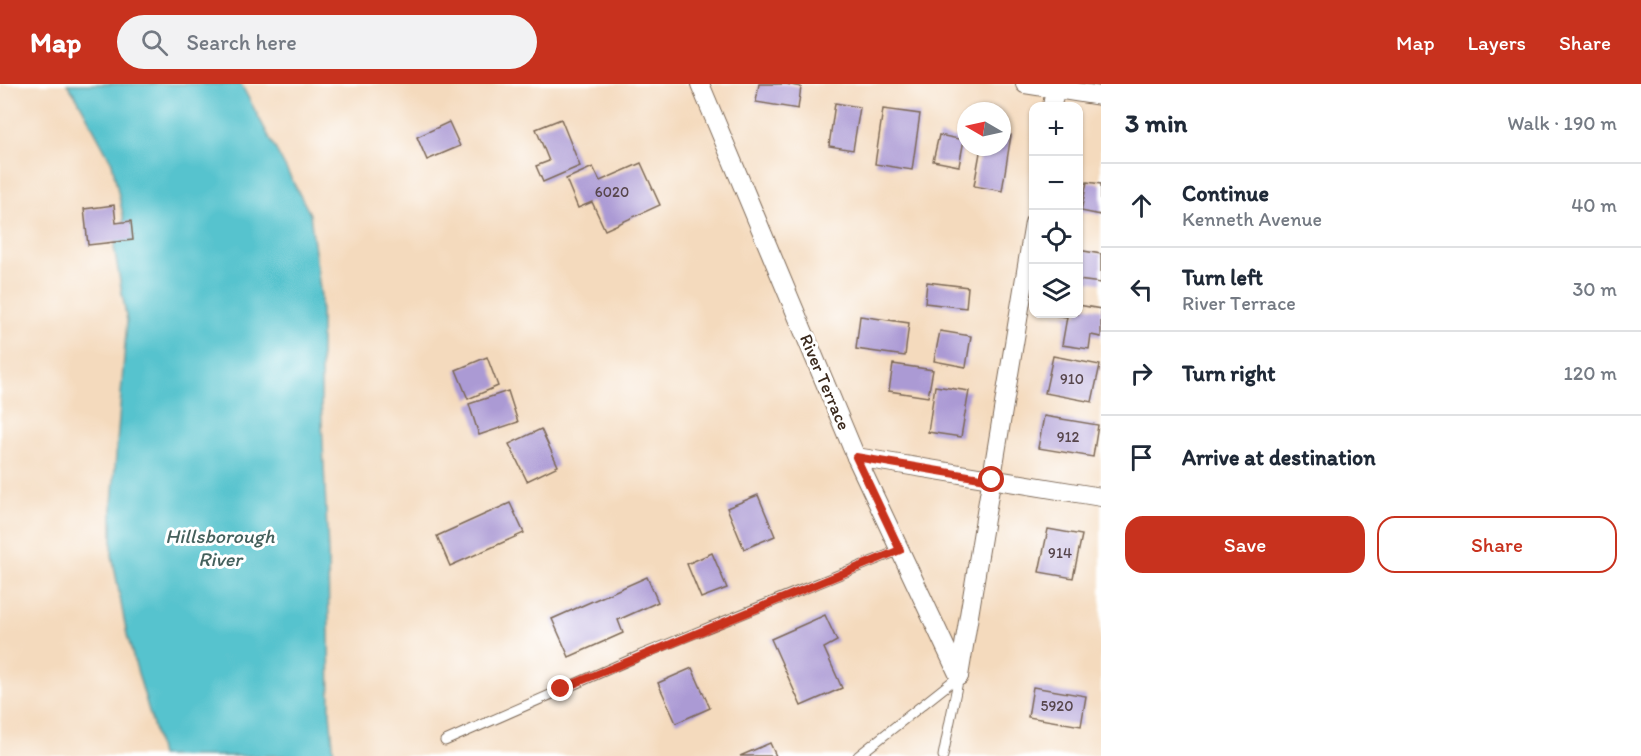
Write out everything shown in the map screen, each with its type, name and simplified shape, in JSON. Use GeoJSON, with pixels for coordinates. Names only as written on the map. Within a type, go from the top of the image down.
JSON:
{"type":"FeatureCollection","features":[{"type":"Feature","properties":{"kind":"street","name":"River Terrace"},"geometry":{"type":"LineString","coordinates":[[700,84],[856,457],[959,676]]}},
{"type":"Feature","properties":{"kind":"street"},"geometry":{"type":"LineString","coordinates":[[1025,84],[1055,93],[1101,96]]}},
{"type":"Feature","properties":{"kind":"street"},"geometry":{"type":"LineString","coordinates":[[959,676],[1029,254]]}},
{"type":"Feature","properties":{"kind":"street"},"geometry":{"type":"LineString","coordinates":[[856,457],[1101,497]]}},
{"type":"Feature","properties":{"kind":"lane"},"geometry":{"type":"LineString","coordinates":[[445,741],[631,659],[900,550]]}},
{"type":"Feature","properties":{"kind":"lane"},"geometry":{"type":"LineString","coordinates":[[858,756],[959,676]]}},
{"type":"Feature","properties":{"kind":"lane"},"geometry":{"type":"LineString","coordinates":[[943,756],[959,676]]}},
{"type":"Feature","properties":{"kind":"water","name":"Hillsborough River"},"geometry":{"type":"Polygon","coordinates":[[[67,84],[241,84],[310,214],[321,297],[321,400],[328,553],[330,712],[334,756],[160,756],[127,635],[112,555],[112,504],[127,321],[114,247],[124,220],[112,163],[67,84]]]}},
{"type":"Feature","properties":{"kind":"building"},"geometry":{"type":"Polygon","coordinates":[[[759,84],[786,84],[801,87],[798,109],[756,102],[759,84]]]}},
{"type":"Feature","properties":{"kind":"building"},"geometry":{"type":"Polygon","coordinates":[[[835,103],[860,107],[853,150],[829,146],[835,103]]]}},
{"type":"Feature","properties":{"kind":"building"},"geometry":{"type":"Polygon","coordinates":[[[883,109],[920,114],[912,170],[875,164],[883,109]]]}},
{"type":"Feature","properties":{"kind":"building"},"geometry":{"type":"Polygon","coordinates":[[[561,119],[580,166],[543,182],[536,166],[549,161],[536,129],[561,119]]]}},
{"type":"Feature","properties":{"kind":"building"},"geometry":{"type":"Polygon","coordinates":[[[449,122],[460,146],[427,160],[417,137],[449,122]]]}},
{"type":"Feature","properties":{"kind":"building"},"geometry":{"type":"Polygon","coordinates":[[[939,135],[957,139],[957,156],[961,156],[959,166],[933,161],[939,135]]]}},
{"type":"Feature","properties":{"kind":"building"},"geometry":{"type":"Polygon","coordinates":[[[979,156],[1008,156],[1002,191],[974,186],[979,156]]]}},
{"type":"Feature","properties":{"kind":"building"},"geometry":{"type":"Polygon","coordinates":[[[641,163],[660,205],[605,230],[592,202],[578,208],[566,179],[593,167],[600,181],[641,163]]]}},
{"type":"Feature","properties":{"kind":"building"},"geometry":{"type":"Polygon","coordinates":[[[1087,182],[1101,184],[1101,215],[1083,211],[1087,182]]]}},
{"type":"Feature","properties":{"kind":"building"},"geometry":{"type":"Polygon","coordinates":[[[114,205],[116,223],[131,221],[133,240],[88,245],[84,209],[114,205]]]}},
{"type":"Feature","properties":{"kind":"building"},"geometry":{"type":"Polygon","coordinates":[[[1083,251],[1101,254],[1101,283],[1083,281],[1083,251]]]}},
{"type":"Feature","properties":{"kind":"building"},"geometry":{"type":"Polygon","coordinates":[[[927,282],[968,287],[966,308],[925,303],[927,282]]]}},
{"type":"Feature","properties":{"kind":"building"},"geometry":{"type":"Polygon","coordinates":[[[1083,306],[1101,309],[1101,337],[1091,335],[1089,349],[1062,345],[1067,318],[1083,318],[1083,306]]]}},
{"type":"Feature","properties":{"kind":"building"},"geometry":{"type":"Polygon","coordinates":[[[860,316],[909,323],[905,356],[856,349],[860,316]]]}},
{"type":"Feature","properties":{"kind":"building"},"geometry":{"type":"Polygon","coordinates":[[[940,331],[971,336],[966,367],[934,361],[940,331]]]}},
{"type":"Feature","properties":{"kind":"building"},"geometry":{"type":"Polygon","coordinates":[[[1053,356],[1100,365],[1092,402],[1045,393],[1053,356]]]}},
{"type":"Feature","properties":{"kind":"building"},"geometry":{"type":"Polygon","coordinates":[[[487,357],[498,386],[468,399],[456,370],[487,357]]]}},
{"type":"Feature","properties":{"kind":"building"},"geometry":{"type":"Polygon","coordinates":[[[893,364],[933,370],[928,397],[889,391],[893,364]]]}},
{"type":"Feature","properties":{"kind":"building"},"geometry":{"type":"Polygon","coordinates":[[[935,386],[969,391],[961,437],[928,432],[935,386]]]}},
{"type":"Feature","properties":{"kind":"building"},"geometry":{"type":"Polygon","coordinates":[[[508,391],[518,422],[479,435],[469,404],[508,391]]]}},
{"type":"Feature","properties":{"kind":"building"},"geometry":{"type":"Polygon","coordinates":[[[1044,416],[1098,425],[1093,457],[1038,448],[1044,416]]]}},
{"type":"Feature","properties":{"kind":"building"},"geometry":{"type":"Polygon","coordinates":[[[541,429],[558,466],[527,481],[509,444],[541,429]]]}},
{"type":"Feature","properties":{"kind":"building"},"geometry":{"type":"Polygon","coordinates":[[[758,495],[775,536],[744,549],[727,508],[758,495]]]}},
{"type":"Feature","properties":{"kind":"building"},"geometry":{"type":"Polygon","coordinates":[[[510,503],[524,533],[450,566],[437,536],[510,503]]]}},
{"type":"Feature","properties":{"kind":"building"},"geometry":{"type":"Polygon","coordinates":[[[1048,529],[1082,535],[1073,578],[1039,572],[1048,529]]]}},
{"type":"Feature","properties":{"kind":"building"},"geometry":{"type":"Polygon","coordinates":[[[712,553],[727,588],[701,598],[687,564],[712,553]]]}},
{"type":"Feature","properties":{"kind":"building"},"geometry":{"type":"Polygon","coordinates":[[[647,577],[658,602],[618,620],[623,633],[569,657],[552,619],[647,577]]]}},
{"type":"Feature","properties":{"kind":"building"},"geometry":{"type":"Polygon","coordinates":[[[825,615],[837,641],[824,648],[842,688],[801,706],[771,639],[825,615]]]}},
{"type":"Feature","properties":{"kind":"building"},"geometry":{"type":"Polygon","coordinates":[[[692,668],[710,708],[676,723],[658,683],[692,668]]]}},
{"type":"Feature","properties":{"kind":"building"},"geometry":{"type":"Polygon","coordinates":[[[1033,687],[1086,696],[1081,726],[1028,717],[1033,687]]]}},
{"type":"Feature","properties":{"kind":"building"},"geometry":{"type":"Polygon","coordinates":[[[770,743],[776,756],[740,756],[770,743]]]}},
{"type":"Feature","properties":{"kind":"route"},"geometry":{"type":"LineString","coordinates":[[561,689],[900,550],[856,457],[992,480]]}}]}
